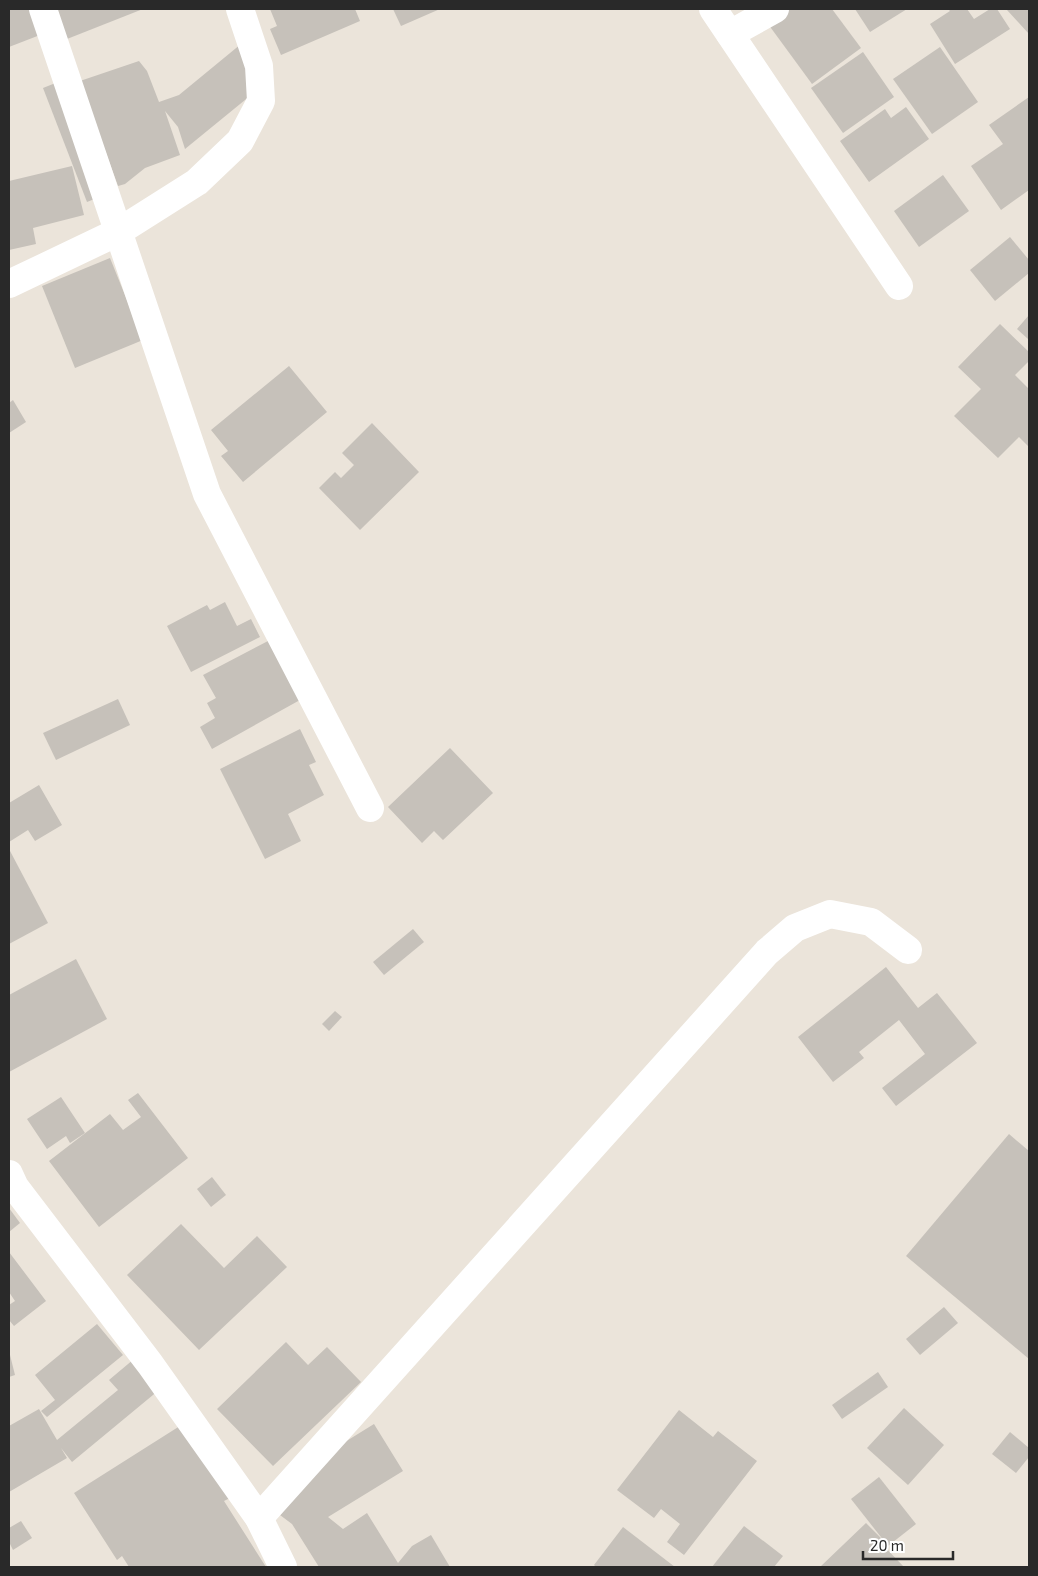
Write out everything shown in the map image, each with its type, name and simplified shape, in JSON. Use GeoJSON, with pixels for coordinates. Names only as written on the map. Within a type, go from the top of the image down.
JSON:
{"type":"FeatureCollection","features":[{"type":"Feature","properties":{"kind":"street"},"geometry":{"type":"LineString","coordinates":[[43,9],[207,494],[370,808]]}},
{"type":"Feature","properties":{"kind":"street"},"geometry":{"type":"LineString","coordinates":[[9,284],[118,232],[197,182],[240,141],[261,101],[258,66],[240,9]]}},
{"type":"Feature","properties":{"kind":"street"},"geometry":{"type":"LineString","coordinates":[[713,9],[899,286]]}},
{"type":"Feature","properties":{"kind":"street"},"geometry":{"type":"LineString","coordinates":[[730,34],[775,9]]}},
{"type":"Feature","properties":{"kind":"street"},"geometry":{"type":"LineString","coordinates":[[259,1518],[767,952],[795,928],[830,914],[871,922],[908,950]]}},
{"type":"Feature","properties":{"kind":"street"},"geometry":{"type":"LineString","coordinates":[[9,1174],[14,1187],[150,1364],[259,1518],[282,1567]]}},
{"type":"Feature","properties":{"kind":"building"},"geometry":{"type":"Polygon","coordinates":[[[9,9],[33,9],[40,35],[9,47],[9,9]]]}},
{"type":"Feature","properties":{"kind":"building"},"geometry":{"type":"Polygon","coordinates":[[[55,9],[143,9],[67,39],[55,9]]]}},
{"type":"Feature","properties":{"kind":"building"},"geometry":{"type":"Polygon","coordinates":[[[270,9],[355,9],[360,21],[281,55],[270,29],[277,26],[270,9]]]}},
{"type":"Feature","properties":{"kind":"building"},"geometry":{"type":"Polygon","coordinates":[[[393,9],[440,9],[401,26],[393,9]]]}},
{"type":"Feature","properties":{"kind":"building"},"geometry":{"type":"Polygon","coordinates":[[[757,9],[832,9],[861,48],[812,84],[757,9]]]}},
{"type":"Feature","properties":{"kind":"building"},"geometry":{"type":"Polygon","coordinates":[[[855,9],[907,9],[870,32],[855,9]]]}},
{"type":"Feature","properties":{"kind":"building"},"geometry":{"type":"Polygon","coordinates":[[[948,9],[967,9],[974,19],[990,9],[997,9],[1010,29],[955,64],[930,24],[950,11],[948,9]]]}},
{"type":"Feature","properties":{"kind":"building"},"geometry":{"type":"Polygon","coordinates":[[[1029,9],[1029,34],[1007,10],[1029,9]]]}},
{"type":"Feature","properties":{"kind":"building"},"geometry":{"type":"Polygon","coordinates":[[[241,44],[262,86],[185,149],[178,127],[165,111],[180,155],[145,168],[125,184],[118,186],[80,81],[139,61],[147,71],[159,102],[179,95],[241,44]]]}},
{"type":"Feature","properties":{"kind":"building"},"geometry":{"type":"Polygon","coordinates":[[[940,47],[978,102],[932,134],[893,79],[940,47]]]}},
{"type":"Feature","properties":{"kind":"building"},"geometry":{"type":"Polygon","coordinates":[[[863,52],[894,97],[843,133],[811,88],[863,52]]]}},
{"type":"Feature","properties":{"kind":"building"},"geometry":{"type":"Polygon","coordinates":[[[73,76],[117,190],[87,202],[43,88],[73,76]]]}},
{"type":"Feature","properties":{"kind":"building"},"geometry":{"type":"Polygon","coordinates":[[[1029,97],[1029,190],[1001,210],[971,166],[1003,144],[989,125],[1029,97]]]}},
{"type":"Feature","properties":{"kind":"building"},"geometry":{"type":"Polygon","coordinates":[[[906,107],[929,139],[869,182],[840,141],[885,109],[891,118],[906,107]]]}},
{"type":"Feature","properties":{"kind":"building"},"geometry":{"type":"Polygon","coordinates":[[[72,166],[84,215],[33,228],[36,244],[9,250],[9,181],[72,166]]]}},
{"type":"Feature","properties":{"kind":"building"},"geometry":{"type":"Polygon","coordinates":[[[943,175],[969,211],[919,247],[894,211],[943,175]]]}},
{"type":"Feature","properties":{"kind":"building"},"geometry":{"type":"Polygon","coordinates":[[[1010,237],[1029,260],[1029,273],[995,301],[970,270],[1010,237]]]}},
{"type":"Feature","properties":{"kind":"building"},"geometry":{"type":"Polygon","coordinates":[[[110,258],[143,340],[75,368],[42,286],[110,258]]]}},
{"type":"Feature","properties":{"kind":"building"},"geometry":{"type":"Polygon","coordinates":[[[1029,315],[1029,338],[1028,339],[1017,329],[1029,315]]]}},
{"type":"Feature","properties":{"kind":"building"},"geometry":{"type":"Polygon","coordinates":[[[1000,324],[1029,352],[1029,361],[1015,375],[1029,389],[1029,447],[1019,437],[998,458],[954,416],[981,389],[958,367],[1000,324]]]}},
{"type":"Feature","properties":{"kind":"building"},"geometry":{"type":"Polygon","coordinates":[[[289,366],[327,412],[243,482],[221,456],[228,451],[211,430],[289,366]]]}},
{"type":"Feature","properties":{"kind":"building"},"geometry":{"type":"Polygon","coordinates":[[[13,400],[26,422],[9,433],[9,403],[13,400]]]}},
{"type":"Feature","properties":{"kind":"building"},"geometry":{"type":"Polygon","coordinates":[[[372,423],[419,472],[360,530],[319,488],[335,472],[341,478],[354,465],[342,453],[372,423]]]}},
{"type":"Feature","properties":{"kind":"building"},"geometry":{"type":"Polygon","coordinates":[[[225,602],[237,626],[251,619],[260,637],[191,672],[167,626],[207,605],[210,610],[225,602]]]}},
{"type":"Feature","properties":{"kind":"building"},"geometry":{"type":"Polygon","coordinates":[[[268,641],[300,700],[212,749],[200,727],[215,718],[207,703],[216,698],[203,675],[268,641]]]}},
{"type":"Feature","properties":{"kind":"building"},"geometry":{"type":"Polygon","coordinates":[[[118,699],[130,725],[56,760],[43,733],[118,699]]]}},
{"type":"Feature","properties":{"kind":"building"},"geometry":{"type":"Polygon","coordinates":[[[300,729],[316,762],[309,765],[324,795],[288,814],[301,841],[265,859],[220,769],[300,729]]]}},
{"type":"Feature","properties":{"kind":"building"},"geometry":{"type":"Polygon","coordinates":[[[450,748],[493,793],[443,840],[434,831],[422,843],[388,807],[450,748]]]}},
{"type":"Feature","properties":{"kind":"building"},"geometry":{"type":"Polygon","coordinates":[[[39,785],[62,825],[35,841],[28,830],[9,842],[9,803],[39,785]]]}},
{"type":"Feature","properties":{"kind":"building"},"geometry":{"type":"Polygon","coordinates":[[[9,849],[48,923],[9,944],[9,849]]]}},
{"type":"Feature","properties":{"kind":"building"},"geometry":{"type":"Polygon","coordinates":[[[413,929],[424,942],[384,975],[373,962],[413,929]]]}},
{"type":"Feature","properties":{"kind":"building"},"geometry":{"type":"Polygon","coordinates":[[[76,959],[107,1019],[9,1072],[9,995],[76,959]]]}},
{"type":"Feature","properties":{"kind":"building"},"geometry":{"type":"Polygon","coordinates":[[[886,967],[918,1008],[937,993],[977,1043],[896,1106],[882,1088],[925,1054],[899,1020],[859,1052],[864,1058],[833,1082],[798,1037],[886,967]]]}},
{"type":"Feature","properties":{"kind":"building"},"geometry":{"type":"Polygon","coordinates":[[[335,1011],[342,1017],[329,1031],[322,1024],[335,1011]]]}},
{"type":"Feature","properties":{"kind":"building"},"geometry":{"type":"Polygon","coordinates":[[[138,1093],[188,1158],[99,1227],[49,1161],[110,1114],[123,1130],[141,1117],[128,1100],[138,1093]]]}},
{"type":"Feature","properties":{"kind":"building"},"geometry":{"type":"Polygon","coordinates":[[[61,1097],[85,1133],[70,1143],[66,1136],[47,1149],[27,1119],[61,1097]]]}},
{"type":"Feature","properties":{"kind":"building"},"geometry":{"type":"Polygon","coordinates":[[[1009,1134],[1029,1151],[1029,1359],[906,1256],[1009,1134]]]}},
{"type":"Feature","properties":{"kind":"building"},"geometry":{"type":"Polygon","coordinates":[[[212,1177],[226,1195],[211,1207],[197,1189],[212,1177]]]}},
{"type":"Feature","properties":{"kind":"building"},"geometry":{"type":"Polygon","coordinates":[[[9,1208],[20,1223],[9,1232],[9,1208]]]}},
{"type":"Feature","properties":{"kind":"building"},"geometry":{"type":"Polygon","coordinates":[[[181,1224],[224,1268],[257,1236],[287,1267],[199,1350],[127,1275],[181,1224]]]}},
{"type":"Feature","properties":{"kind":"building"},"geometry":{"type":"Polygon","coordinates":[[[9,1252],[46,1301],[14,1326],[9,1320],[9,1305],[15,1301],[9,1292],[9,1252]]]}},
{"type":"Feature","properties":{"kind":"building"},"geometry":{"type":"Polygon","coordinates":[[[944,1307],[958,1323],[920,1355],[906,1339],[944,1307]]]}},
{"type":"Feature","properties":{"kind":"building"},"geometry":{"type":"Polygon","coordinates":[[[97,1324],[123,1355],[47,1417],[41,1411],[55,1400],[35,1375],[97,1324]]]}},
{"type":"Feature","properties":{"kind":"building"},"geometry":{"type":"Polygon","coordinates":[[[286,1342],[308,1365],[327,1347],[361,1382],[273,1466],[217,1409],[286,1342]]]}},
{"type":"Feature","properties":{"kind":"building"},"geometry":{"type":"Polygon","coordinates":[[[9,1351],[15,1375],[9,1377],[9,1351]]]}},
{"type":"Feature","properties":{"kind":"building"},"geometry":{"type":"Polygon","coordinates":[[[134,1359],[159,1390],[72,1462],[61,1448],[67,1458],[9,1492],[9,1426],[39,1409],[57,1440],[118,1390],[109,1380],[134,1359]]]}},
{"type":"Feature","properties":{"kind":"building"},"geometry":{"type":"Polygon","coordinates":[[[878,1372],[888,1387],[842,1419],[832,1405],[878,1372]]]}},
{"type":"Feature","properties":{"kind":"building"},"geometry":{"type":"Polygon","coordinates":[[[904,1408],[944,1445],[908,1485],[867,1448],[904,1408]]]}},
{"type":"Feature","properties":{"kind":"building"},"geometry":{"type":"Polygon","coordinates":[[[679,1410],[713,1437],[718,1431],[757,1461],[684,1555],[667,1542],[680,1524],[661,1509],[654,1518],[617,1490],[679,1410]]]}},
{"type":"Feature","properties":{"kind":"building"},"geometry":{"type":"Polygon","coordinates":[[[183,1424],[230,1498],[224,1501],[266,1567],[129,1567],[122,1556],[117,1560],[74,1493],[183,1424]]]}},
{"type":"Feature","properties":{"kind":"building"},"geometry":{"type":"Polygon","coordinates":[[[374,1424],[403,1471],[328,1517],[343,1529],[367,1513],[398,1563],[412,1546],[431,1535],[450,1567],[319,1567],[292,1524],[280,1515],[332,1450],[374,1424]]]}},
{"type":"Feature","properties":{"kind":"building"},"geometry":{"type":"Polygon","coordinates":[[[1010,1432],[1029,1448],[1029,1457],[1016,1473],[992,1454],[1010,1432]]]}},
{"type":"Feature","properties":{"kind":"building"},"geometry":{"type":"Polygon","coordinates":[[[879,1477],[916,1524],[888,1546],[851,1499],[879,1477]]]}},
{"type":"Feature","properties":{"kind":"building"},"geometry":{"type":"Polygon","coordinates":[[[21,1521],[32,1538],[13,1550],[9,1542],[9,1528],[21,1521]]]}},
{"type":"Feature","properties":{"kind":"building"},"geometry":{"type":"Polygon","coordinates":[[[866,1523],[881,1538],[879,1541],[904,1567],[820,1567],[866,1523]]]}},
{"type":"Feature","properties":{"kind":"building"},"geometry":{"type":"Polygon","coordinates":[[[744,1526],[783,1556],[774,1567],[712,1567],[744,1526]]]}},
{"type":"Feature","properties":{"kind":"building"},"geometry":{"type":"Polygon","coordinates":[[[623,1527],[675,1567],[596,1567],[594,1565],[623,1527]]]}}]}
